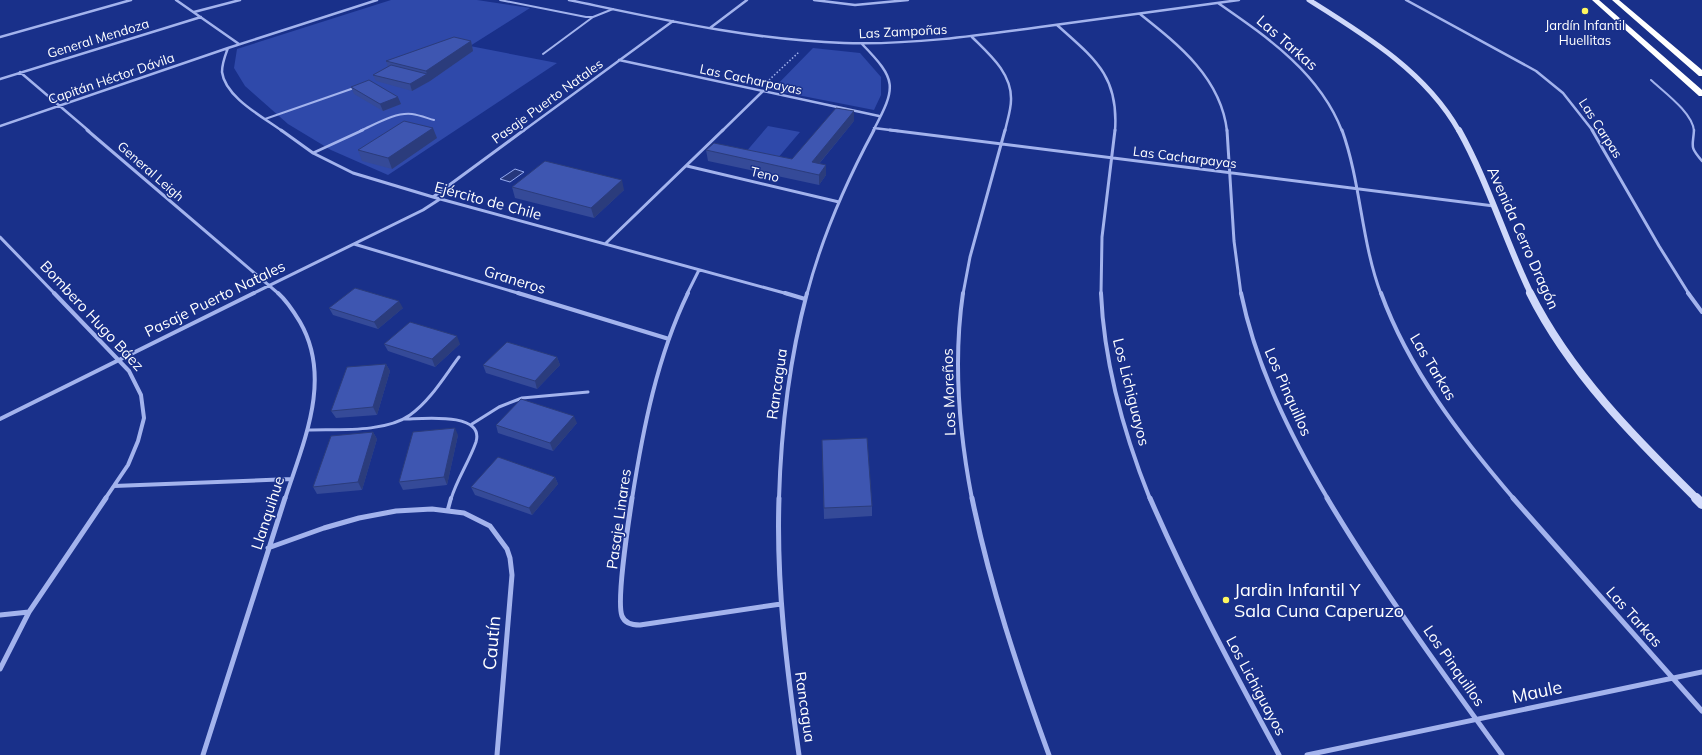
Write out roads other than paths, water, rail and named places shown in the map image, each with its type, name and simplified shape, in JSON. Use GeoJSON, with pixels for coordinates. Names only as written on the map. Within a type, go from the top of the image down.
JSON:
{"type":"FeatureCollection","features":[{"type":"Feature","properties":{"kind":"highway"},"geometry":{"type":"LineString","coordinates":[[1595,0],[1702,94]]}},
{"type":"Feature","properties":{"kind":"highway"},"geometry":{"type":"LineString","coordinates":[[1615,0],[1702,74]]}},
{"type":"Feature","properties":{"kind":"street"},"geometry":{"type":"LineString","coordinates":[[0,37],[131,0]]}},
{"type":"Feature","properties":{"kind":"street"},"geometry":{"type":"LineString","coordinates":[[176,0],[239,44]]}},
{"type":"Feature","properties":{"kind":"street"},"geometry":{"type":"LineString","coordinates":[[194,12],[240,0]]}},
{"type":"Feature","properties":{"kind":"street"},"geometry":{"type":"LineString","coordinates":[[228,48],[378,0]]}},
{"type":"Feature","properties":{"kind":"street","name":"Las Zampoñas"},"geometry":{"type":"LineString","coordinates":[[569,0],[755,36],[810,42],[862,44],[907,43],[972,37],[1239,0]]}},
{"type":"Feature","properties":{"kind":"street"},"geometry":{"type":"LineString","coordinates":[[710,28],[747,0]]}},
{"type":"Feature","properties":{"kind":"street"},"geometry":{"type":"LineString","coordinates":[[814,0],[855,5],[908,0]]}},
{"type":"Feature","properties":{"kind":"street","name":"Avenida Cerro Dragón"},"geometry":{"type":"LineString","coordinates":[[1309,0],[1376,43],[1403,64],[1423,82],[1444,106],[1464,136],[1531,295],[1562,346],[1613,412],[1649,451],[1702,504]]}},
{"type":"Feature","properties":{"kind":"street","name":"Las Carpas"},"geometry":{"type":"LineString","coordinates":[[1406,0],[1536,71],[1555,84],[1571,100],[1602,146],[1678,279],[1702,312]]}},
{"type":"Feature","properties":{"kind":"street","name":"Las Tarkas"},"geometry":{"type":"LineString","coordinates":[[1218,3],[1273,43],[1296,63],[1317,86],[1333,111],[1346,144],[1379,290],[1401,338],[1430,387],[1466,438],[1506,490],[1702,711]]}},
{"type":"Feature","properties":{"kind":"street","name":"Los Pinquillos"},"geometry":{"type":"LineString","coordinates":[[1140,14],[1173,40],[1194,60],[1217,93],[1225,115],[1235,252],[1238,279],[1244,308],[1255,346],[1270,387],[1292,433],[1351,537],[1389,595],[1502,755]]}},
{"type":"Feature","properties":{"kind":"street","name":"General Mendoza"},"geometry":{"type":"LineString","coordinates":[[0,78],[201,17]]}},
{"type":"Feature","properties":{"kind":"street","name":"Pasaje Puerto Natales"},"geometry":{"type":"LineString","coordinates":[[433,197],[673,21]]}},
{"type":"Feature","properties":{"kind":"street","name":"Los Lichiguayos"},"geometry":{"type":"LineString","coordinates":[[1057,25],[1103,70],[1110,84],[1116,102],[1112,158],[1102,238],[1100,273],[1104,332],[1110,370],[1118,401],[1140,470],[1162,526],[1184,575],[1280,755]]}},
{"type":"Feature","properties":{"kind":"street","name":"Los Moreños"},"geometry":{"type":"LineString","coordinates":[[972,37],[1002,69],[1009,84],[1011,100],[972,250],[960,312],[958,351],[963,440],[970,492],[993,593],[1011,652],[1049,755]]}},
{"type":"Feature","properties":{"kind":"street","name":"Rancagua"},"geometry":{"type":"LineString","coordinates":[[800,755],[791,698],[781,604],[779,523],[782,434],[791,360],[805,299],[822,246],[839,202],[889,97],[890,81],[883,66],[862,44]]}},
{"type":"Feature","properties":{"kind":"street","name":"Capitán Héctor Dávila"},"geometry":{"type":"LineString","coordinates":[[0,126],[228,48]]}},
{"type":"Feature","properties":{"kind":"street","name":"Ejército de Chile"},"geometry":{"type":"LineString","coordinates":[[228,48],[222,64],[222,76],[226,85],[240,101],[313,153],[353,173],[440,199],[805,299]]}},
{"type":"Feature","properties":{"kind":"street","name":"Las Cacharpayas"},"geometry":{"type":"LineString","coordinates":[[619,60],[879,116]]}},
{"type":"Feature","properties":{"kind":"street","name":"General Leigh"},"geometry":{"type":"LineString","coordinates":[[20,72],[269,286]]}},
{"type":"Feature","properties":{"kind":"street"},"geometry":{"type":"LineString","coordinates":[[605,244],[763,91]]}},
{"type":"Feature","properties":{"kind":"street","name":"Las Cacharpayas"},"geometry":{"type":"LineString","coordinates":[[874,128],[1494,206]]}},
{"type":"Feature","properties":{"kind":"street","name":"Teno"},"geometry":{"type":"LineString","coordinates":[[687,166],[839,202]]}},
{"type":"Feature","properties":{"kind":"street","name":"Pasaje Puerto Natales"},"geometry":{"type":"LineString","coordinates":[[0,419],[423,210],[440,199]]}},
{"type":"Feature","properties":{"kind":"street","name":"Bombero Hugo Báez"},"geometry":{"type":"LineString","coordinates":[[0,236],[119,360],[138,382],[143,396],[145,411],[143,428],[128,466],[29,612],[0,668]]}},
{"type":"Feature","properties":{"kind":"street","name":"Graneros"},"geometry":{"type":"LineString","coordinates":[[354,244],[669,339]]}},
{"type":"Feature","properties":{"kind":"street","name":"Pasaje Linares"},"geometry":{"type":"LineString","coordinates":[[699,270],[682,304],[669,339],[648,414],[631,502],[621,605],[623,619],[633,625],[640,625],[781,604]]}},
{"type":"Feature","properties":{"kind":"street","name":"Llanquihue"},"geometry":{"type":"LineString","coordinates":[[203,755],[268,548],[308,430],[313,404],[315,381],[314,359],[308,339],[302,324],[293,310],[269,286]]}},
{"type":"Feature","properties":{"kind":"street"},"geometry":{"type":"LineString","coordinates":[[114,486],[292,479]]}},
{"type":"Feature","properties":{"kind":"street"},"geometry":{"type":"LineString","coordinates":[[268,548],[325,526],[377,514],[431,508],[448,509]]}},
{"type":"Feature","properties":{"kind":"street","name":"Cautín"},"geometry":{"type":"LineString","coordinates":[[448,509],[464,512],[478,518],[490,526],[500,536],[507,548],[511,561],[512,575],[497,755]]}},
{"type":"Feature","properties":{"kind":"street"},"geometry":{"type":"LineString","coordinates":[[0,615],[29,612]]}},
{"type":"Feature","properties":{"kind":"street","name":"Maule"},"geometry":{"type":"LineString","coordinates":[[1307,755],[1702,672]]}},
{"type":"Feature","properties":{"kind":"lane"},"geometry":{"type":"LineString","coordinates":[[500,0],[579,16],[593,17]]}},
{"type":"Feature","properties":{"kind":"lane"},"geometry":{"type":"LineString","coordinates":[[543,54],[593,17],[613,9]]}},
{"type":"Feature","properties":{"kind":"lane"},"geometry":{"type":"LineString","coordinates":[[1651,80],[1692,121],[1695,132],[1692,146],[1694,152],[1702,161]]}},
{"type":"Feature","properties":{"kind":"lane"},"geometry":{"type":"LineString","coordinates":[[265,120],[359,86]]}},
{"type":"Feature","properties":{"kind":"lane"},"geometry":{"type":"LineString","coordinates":[[313,153],[384,120],[404,114],[413,114],[434,120]]}},
{"type":"Feature","properties":{"kind":"lane"},"geometry":{"type":"LineString","coordinates":[[404,419],[415,411],[459,357]]}},
{"type":"Feature","properties":{"kind":"lane"},"geometry":{"type":"LineString","coordinates":[[472,424],[499,407],[522,398],[588,392]]}},
{"type":"Feature","properties":{"kind":"lane"},"geometry":{"type":"LineString","coordinates":[[308,430],[381,426],[404,419],[457,419],[472,424],[476,429],[476,441],[448,509]]}},
{"type":"Feature","properties":{"kind":"place","name":"Jardín Infantil Huellitas"},"geometry":{"type":"Point","coordinates":[1585,11]}},
{"type":"Feature","properties":{"kind":"place","name":"Jardin Infantil Y Sala Cuna Caperuzo"},"geometry":{"type":"Point","coordinates":[1226,600]}}]}
